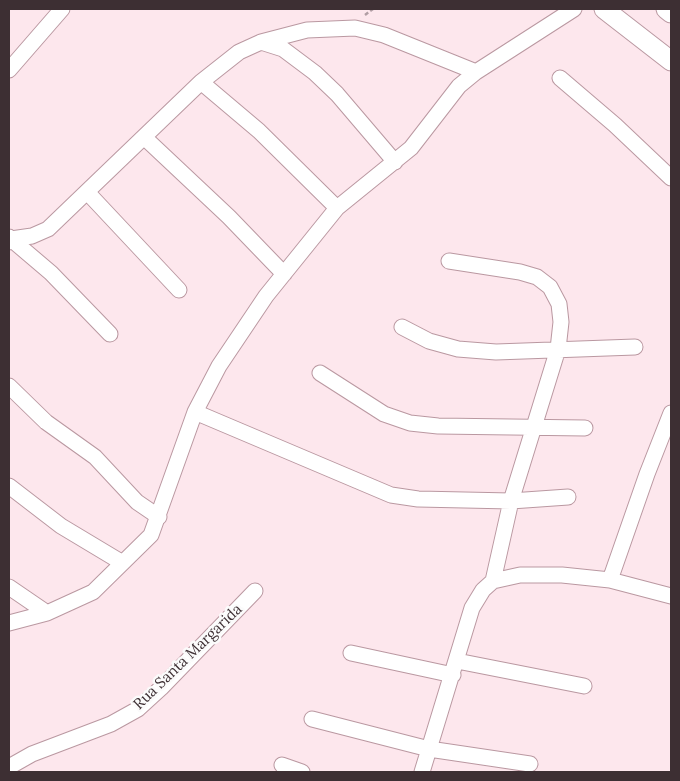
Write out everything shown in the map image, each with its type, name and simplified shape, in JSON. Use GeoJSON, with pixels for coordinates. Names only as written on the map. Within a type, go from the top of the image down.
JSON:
{"type":"FeatureCollection","features":[{"type":"Feature","properties":{"kind":"street"},"geometry":{"type":"LineString","coordinates":[[9,70],[62,9]]}},
{"type":"Feature","properties":{"kind":"street"},"geometry":{"type":"LineString","coordinates":[[9,622],[47,613],[93,592],[121,562],[151,535],[195,412],[219,366],[244,326],[337,208],[411,148],[459,86],[476,72],[574,9]]}},
{"type":"Feature","properties":{"kind":"street"},"geometry":{"type":"LineString","coordinates":[[604,9],[671,61]]}},
{"type":"Feature","properties":{"kind":"street"},"geometry":{"type":"LineString","coordinates":[[666,9],[671,13]]}},
{"type":"Feature","properties":{"kind":"street"},"geometry":{"type":"LineString","coordinates":[[10,239],[32,236],[48,229],[145,138],[200,82],[239,52],[261,42],[307,30],[355,28],[384,35],[476,72]]}},
{"type":"Feature","properties":{"kind":"street"},"geometry":{"type":"LineString","coordinates":[[261,42],[283,49],[315,73],[337,94],[395,162]]}},
{"type":"Feature","properties":{"kind":"street"},"geometry":{"type":"LineString","coordinates":[[560,78],[615,125],[671,178]]}},
{"type":"Feature","properties":{"kind":"street"},"geometry":{"type":"LineString","coordinates":[[200,82],[259,131],[337,208]]}},
{"type":"Feature","properties":{"kind":"street"},"geometry":{"type":"LineString","coordinates":[[145,138],[229,217],[284,274]]}},
{"type":"Feature","properties":{"kind":"street"},"geometry":{"type":"LineString","coordinates":[[88,193],[179,290]]}},
{"type":"Feature","properties":{"kind":"street"},"geometry":{"type":"LineString","coordinates":[[10,239],[51,273],[110,334]]}},
{"type":"Feature","properties":{"kind":"street"},"geometry":{"type":"LineString","coordinates":[[449,261],[520,272],[537,277],[550,287],[559,304],[561,322],[558,349],[511,501],[493,581]]}},
{"type":"Feature","properties":{"kind":"street"},"geometry":{"type":"LineString","coordinates":[[402,327],[429,341],[458,348],[496,352],[635,347]]}},
{"type":"Feature","properties":{"kind":"street"},"geometry":{"type":"LineString","coordinates":[[320,373],[384,414],[410,423],[438,426],[585,428]]}},
{"type":"Feature","properties":{"kind":"street"},"geometry":{"type":"LineString","coordinates":[[9,386],[46,422],[95,457],[138,502],[159,517]]}},
{"type":"Feature","properties":{"kind":"street"},"geometry":{"type":"LineString","coordinates":[[195,412],[391,494],[418,499],[511,501],[568,497]]}},
{"type":"Feature","properties":{"kind":"street"},"geometry":{"type":"LineString","coordinates":[[610,580],[647,474],[671,415]]}},
{"type":"Feature","properties":{"kind":"street"},"geometry":{"type":"LineString","coordinates":[[9,486],[61,526],[121,562]]}},
{"type":"Feature","properties":{"kind":"street"},"geometry":{"type":"LineString","coordinates":[[422,772],[472,608],[483,590],[493,581],[520,575],[610,580],[671,596]]}},
{"type":"Feature","properties":{"kind":"street"},"geometry":{"type":"LineString","coordinates":[[9,587],[47,613]]}},
{"type":"Feature","properties":{"kind":"street","name":"Rua Santa Margarida"},"geometry":{"type":"LineString","coordinates":[[9,767],[32,754],[112,724],[138,709],[161,688],[255,591]]}},
{"type":"Feature","properties":{"kind":"street"},"geometry":{"type":"LineString","coordinates":[[351,653],[584,686]]}},
{"type":"Feature","properties":{"kind":"street"},"geometry":{"type":"LineString","coordinates":[[312,719],[429,749],[530,764]]}},
{"type":"Feature","properties":{"kind":"street"},"geometry":{"type":"LineString","coordinates":[[282,765],[302,772]]}}]}
